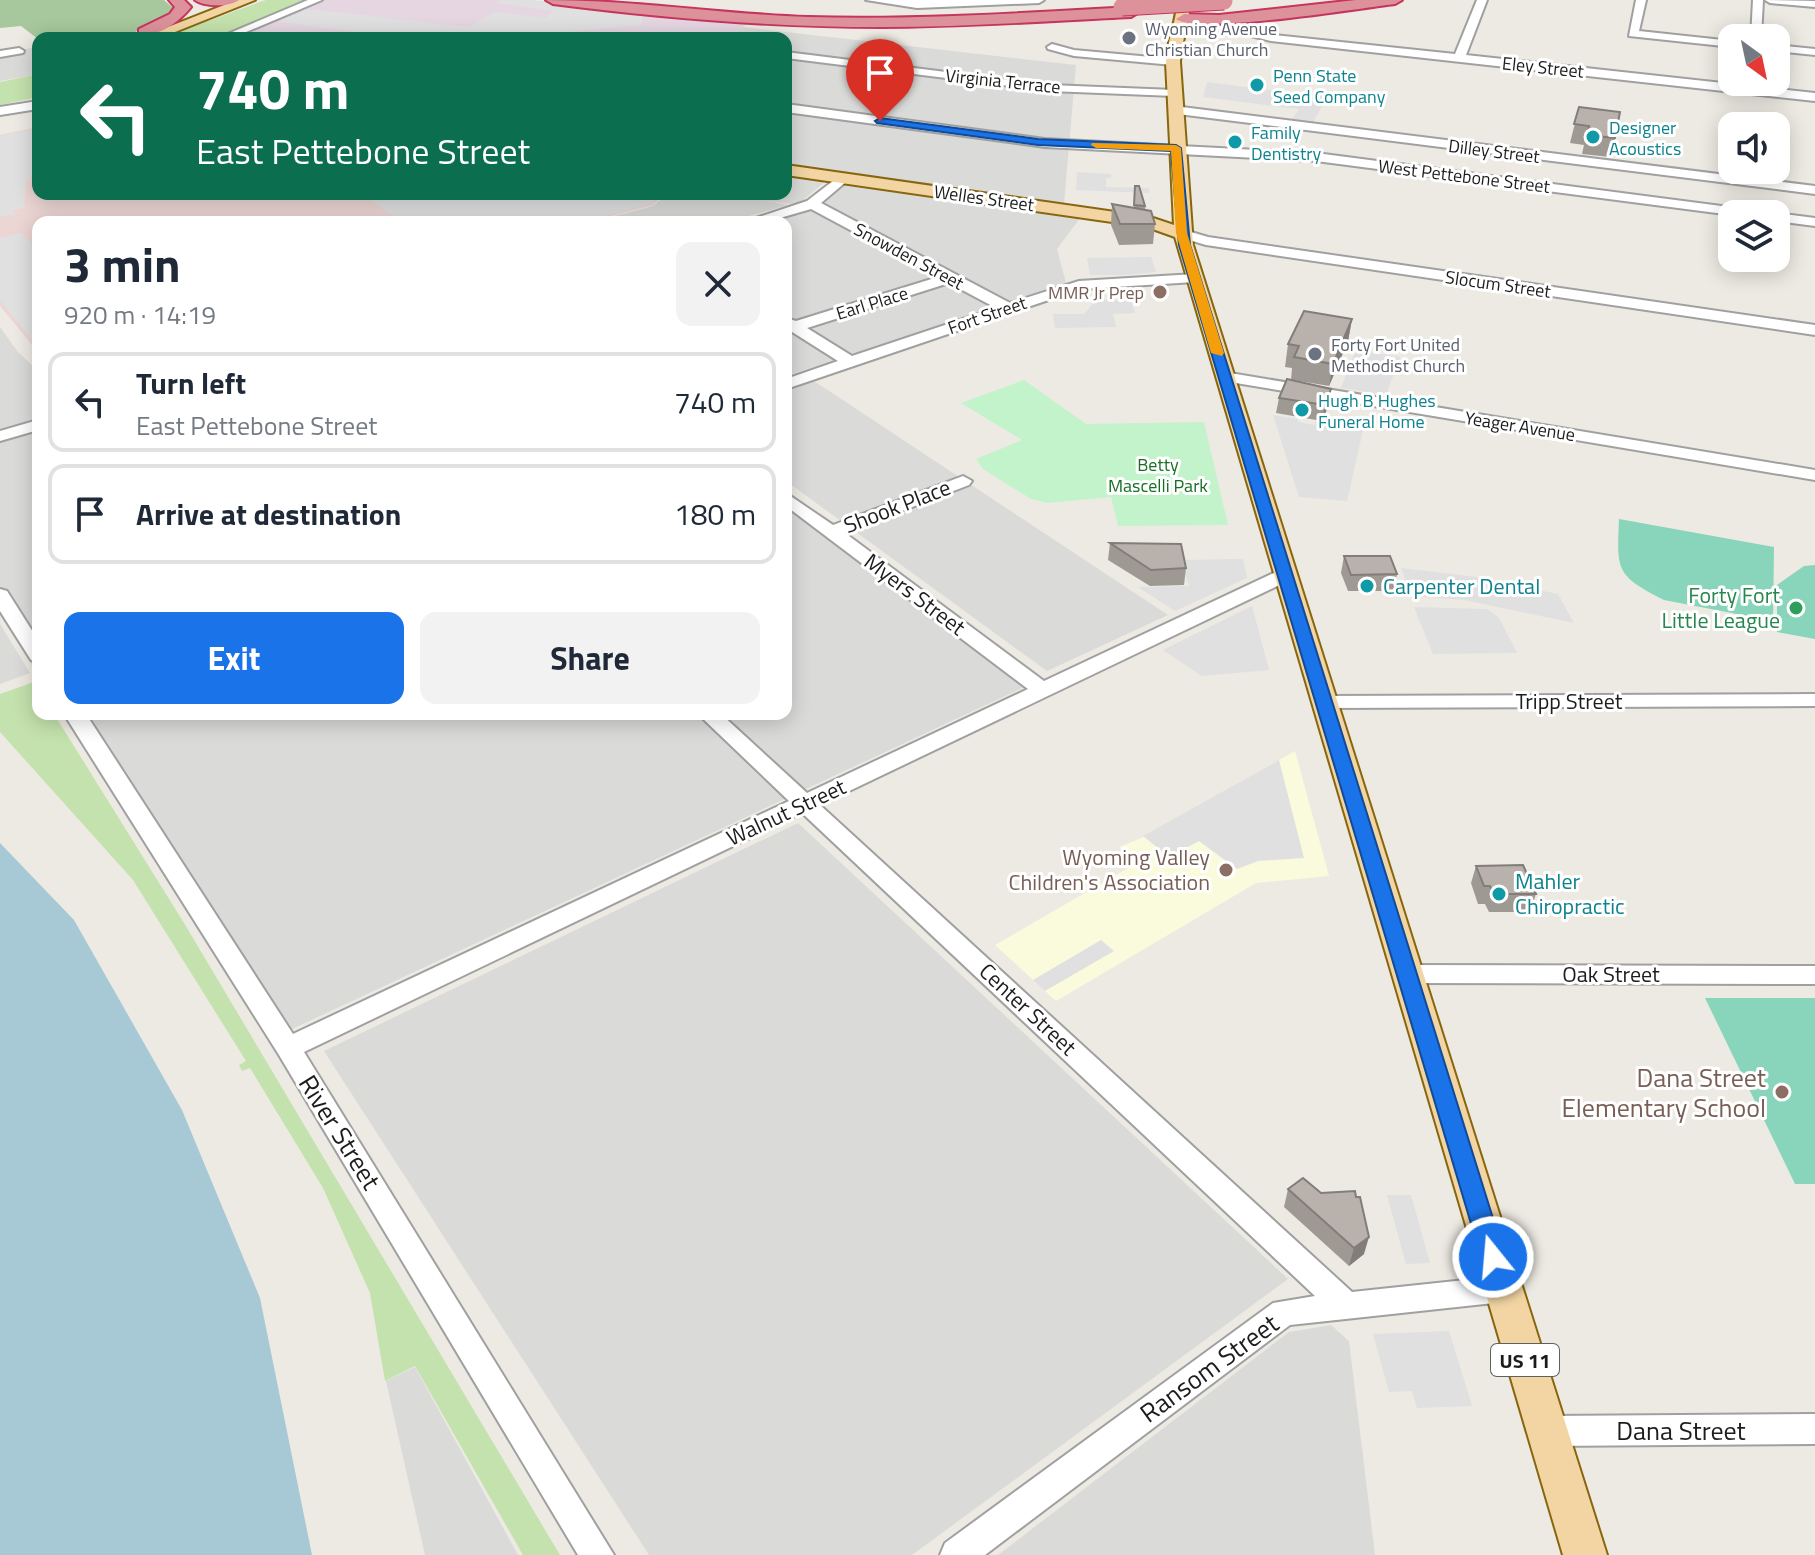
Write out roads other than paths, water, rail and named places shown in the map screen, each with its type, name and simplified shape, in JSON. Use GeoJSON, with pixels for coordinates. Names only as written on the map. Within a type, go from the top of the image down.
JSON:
{"type":"FeatureCollection","features":[{"type":"Feature","properties":{"kind":"highway"},"geometry":{"type":"LineString","coordinates":[[149,32],[180,13],[183,7],[176,0]]}},
{"type":"Feature","properties":{"kind":"highway"},"geometry":{"type":"LineString","coordinates":[[202,0],[233,0]]}},
{"type":"Feature","properties":{"kind":"highway"},"geometry":{"type":"LineString","coordinates":[[553,0],[687,15],[845,22],[947,21],[1127,10]]}},
{"type":"Feature","properties":{"kind":"highway"},"geometry":{"type":"LineString","coordinates":[[593,0],[720,13],[851,18],[1223,9],[1395,0]]}},
{"type":"Feature","properties":{"kind":"highway"},"geometry":{"type":"LineString","coordinates":[[1178,40],[1223,9],[1244,0]]}},
{"type":"Feature","properties":{"kind":"highway"},"geometry":{"type":"LineString","coordinates":[[1223,9],[1319,0]]}},
{"type":"Feature","properties":{"kind":"main road"},"geometry":{"type":"LineString","coordinates":[[152,32],[233,0]]}},
{"type":"Feature","properties":{"kind":"main road"},"geometry":{"type":"LineString","coordinates":[[154,32],[249,0]]}},
{"type":"Feature","properties":{"kind":"main road","name":"US 11"},"geometry":{"type":"LineString","coordinates":[[1183,0],[1174,93],[1181,233],[1585,1555]]}},
{"type":"Feature","properties":{"kind":"main road"},"geometry":{"type":"LineString","coordinates":[[1166,7],[1178,40]]}},
{"type":"Feature","properties":{"kind":"main road","name":"US 11"},"geometry":{"type":"LineString","coordinates":[[1166,7],[1167,34],[1178,40]]}},
{"type":"Feature","properties":{"kind":"main road","name":"Welles Street"},"geometry":{"type":"LineString","coordinates":[[792,171],[1150,222],[1181,233]]}},
{"type":"Feature","properties":{"kind":"street"},"geometry":{"type":"LineString","coordinates":[[238,32],[317,0]]}},
{"type":"Feature","properties":{"kind":"street"},"geometry":{"type":"LineString","coordinates":[[871,0],[917,5],[1039,0]]}},
{"type":"Feature","properties":{"kind":"street"},"geometry":{"type":"LineString","coordinates":[[1004,0],[1022,2]]}},
{"type":"Feature","properties":{"kind":"street"},"geometry":{"type":"LineString","coordinates":[[1459,58],[1482,0]]}},
{"type":"Feature","properties":{"kind":"street"},"geometry":{"type":"LineString","coordinates":[[1641,0],[1633,34],[1718,43]]}},
{"type":"Feature","properties":{"kind":"street"},"geometry":{"type":"LineString","coordinates":[[1757,24],[1758,0]]}},
{"type":"Feature","properties":{"kind":"street"},"geometry":{"type":"LineString","coordinates":[[1770,0],[1815,4]]}},
{"type":"Feature","properties":{"kind":"street","name":"Eley Street"},"geometry":{"type":"LineString","coordinates":[[1271,38],[1815,97]]}},
{"type":"Feature","properties":{"kind":"street"},"geometry":{"type":"LineString","coordinates":[[1052,47],[1074,53],[1178,40]]}},
{"type":"Feature","properties":{"kind":"street"},"geometry":{"type":"LineString","coordinates":[[1790,49],[1815,52]]}},
{"type":"Feature","properties":{"kind":"street"},"geometry":{"type":"LineString","coordinates":[[0,54],[19,51]]}},
{"type":"Feature","properties":{"kind":"street","name":"Virginia Terrace"},"geometry":{"type":"LineString","coordinates":[[792,56],[1040,87],[1174,93]]}},
{"type":"Feature","properties":{"kind":"street"},"geometry":{"type":"LineString","coordinates":[[1,111],[32,104]]}},
{"type":"Feature","properties":{"kind":"street","name":"West Pettebone Street"},"geometry":{"type":"LineString","coordinates":[[792,109],[1038,142],[1316,157],[1718,210]]}},
{"type":"Feature","properties":{"kind":"street","name":"Dilley Street"},"geometry":{"type":"LineString","coordinates":[[1174,110],[1815,190]]}},
{"type":"Feature","properties":{"kind":"street"},"geometry":{"type":"LineString","coordinates":[[771,216],[812,204],[842,178]]}},
{"type":"Feature","properties":{"kind":"street","name":"Snowden Street"},"geometry":{"type":"LineString","coordinates":[[812,204],[1007,308]]}},
{"type":"Feature","properties":{"kind":"street"},"geometry":{"type":"LineString","coordinates":[[1790,219],[1815,222]]}},
{"type":"Feature","properties":{"kind":"street","name":"Slocum Street"},"geometry":{"type":"LineString","coordinates":[[1181,233],[1221,243],[1815,330]]}},
{"type":"Feature","properties":{"kind":"street","name":"Earl Place"},"geometry":{"type":"LineString","coordinates":[[792,323],[950,278]]}},
{"type":"Feature","properties":{"kind":"street","name":"Fort Street"},"geometry":{"type":"LineString","coordinates":[[792,382],[1079,285],[1195,278]]}},
{"type":"Feature","properties":{"kind":"street"},"geometry":{"type":"LineString","coordinates":[[792,325],[850,362]]}},
{"type":"Feature","properties":{"kind":"street","name":"Yeager Avenue"},"geometry":{"type":"LineString","coordinates":[[1224,377],[1815,475]]}},
{"type":"Feature","properties":{"kind":"street"},"geometry":{"type":"LineString","coordinates":[[0,436],[32,427]]}},
{"type":"Feature","properties":{"kind":"street","name":"Shook Place"},"geometry":{"type":"LineString","coordinates":[[831,532],[963,481]]}},
{"type":"Feature","properties":{"kind":"street","name":"Myers Street"},"geometry":{"type":"LineString","coordinates":[[792,503],[1043,690]]}},
{"type":"Feature","properties":{"kind":"street","name":"Walnut Street"},"geometry":{"type":"LineString","coordinates":[[288,1048],[1285,575]]}},
{"type":"Feature","properties":{"kind":"street"},"geometry":{"type":"LineString","coordinates":[[0,595],[32,642]]}},
{"type":"Feature","properties":{"kind":"street","name":"Tripp Street"},"geometry":{"type":"LineString","coordinates":[[1324,702],[1815,700]]}},
{"type":"Feature","properties":{"kind":"street","name":"River Street"},"geometry":{"type":"LineString","coordinates":[[79,720],[288,1048],[597,1555]]}},
{"type":"Feature","properties":{"kind":"street","name":"Center Street"},"geometry":{"type":"LineString","coordinates":[[715,720],[1346,1305]]}},
{"type":"Feature","properties":{"kind":"street","name":"Oak Street"},"geometry":{"type":"LineString","coordinates":[[1407,974],[1815,975]]}},
{"type":"Feature","properties":{"kind":"street","name":"Ransom Street"},"geometry":{"type":"LineString","coordinates":[[957,1555],[1276,1317],[1293,1310],[1503,1289]]}},
{"type":"Feature","properties":{"kind":"street","name":"Dana Street"},"geometry":{"type":"LineString","coordinates":[[1547,1431],[1815,1429]]}},
{"type":"Feature","properties":{"kind":"water"},"geometry":{"type":"Polygon","coordinates":[[[0,843],[74,920],[182,1110],[260,1298],[312,1555],[0,1555],[0,843]]]}},
{"type":"Feature","properties":{"kind":"place","name":"Wyoming Avenue Christian Church"},"geometry":{"type":"Point","coordinates":[1129,38]}},
{"type":"Feature","properties":{"kind":"place","name":"Penn State Seed Company"},"geometry":{"type":"Point","coordinates":[1257,85]}},
{"type":"Feature","properties":{"kind":"place","name":"Designer Acoustics"},"geometry":{"type":"Point","coordinates":[1593,137]}},
{"type":"Feature","properties":{"kind":"place","name":"Family Dentistry"},"geometry":{"type":"Point","coordinates":[1235,142]}},
{"type":"Feature","properties":{"kind":"place","name":"MMR Jr Prep"},"geometry":{"type":"Point","coordinates":[1160,292]}},
{"type":"Feature","properties":{"kind":"place","name":"Forty Fort United Methodist Church"},"geometry":{"type":"Point","coordinates":[1315,354]}},
{"type":"Feature","properties":{"kind":"place","name":"Hugh B Hughes Funeral Home"},"geometry":{"type":"Point","coordinates":[1302,410]}},
{"type":"Feature","properties":{"kind":"place","name":"Carpenter Dental"},"geometry":{"type":"Point","coordinates":[1367,586]}},
{"type":"Feature","properties":{"kind":"place","name":"Forty Fort Little League"},"geometry":{"type":"Point","coordinates":[1796,608]}},
{"type":"Feature","properties":{"kind":"place","name":"Wyoming Valley Children's Association"},"geometry":{"type":"Point","coordinates":[1226,870]}},
{"type":"Feature","properties":{"kind":"place","name":"Mahler Chiropractic"},"geometry":{"type":"Point","coordinates":[1499,894]}},
{"type":"Feature","properties":{"kind":"place","name":"Dana Street Elementary School"},"geometry":{"type":"Point","coordinates":[1782,1092]}},
{"type":"Feature","properties":{"kind":"park label","name":"Betty Mascelli Park"},"geometry":{"type":"Point","coordinates":[1158,474]}}]}
